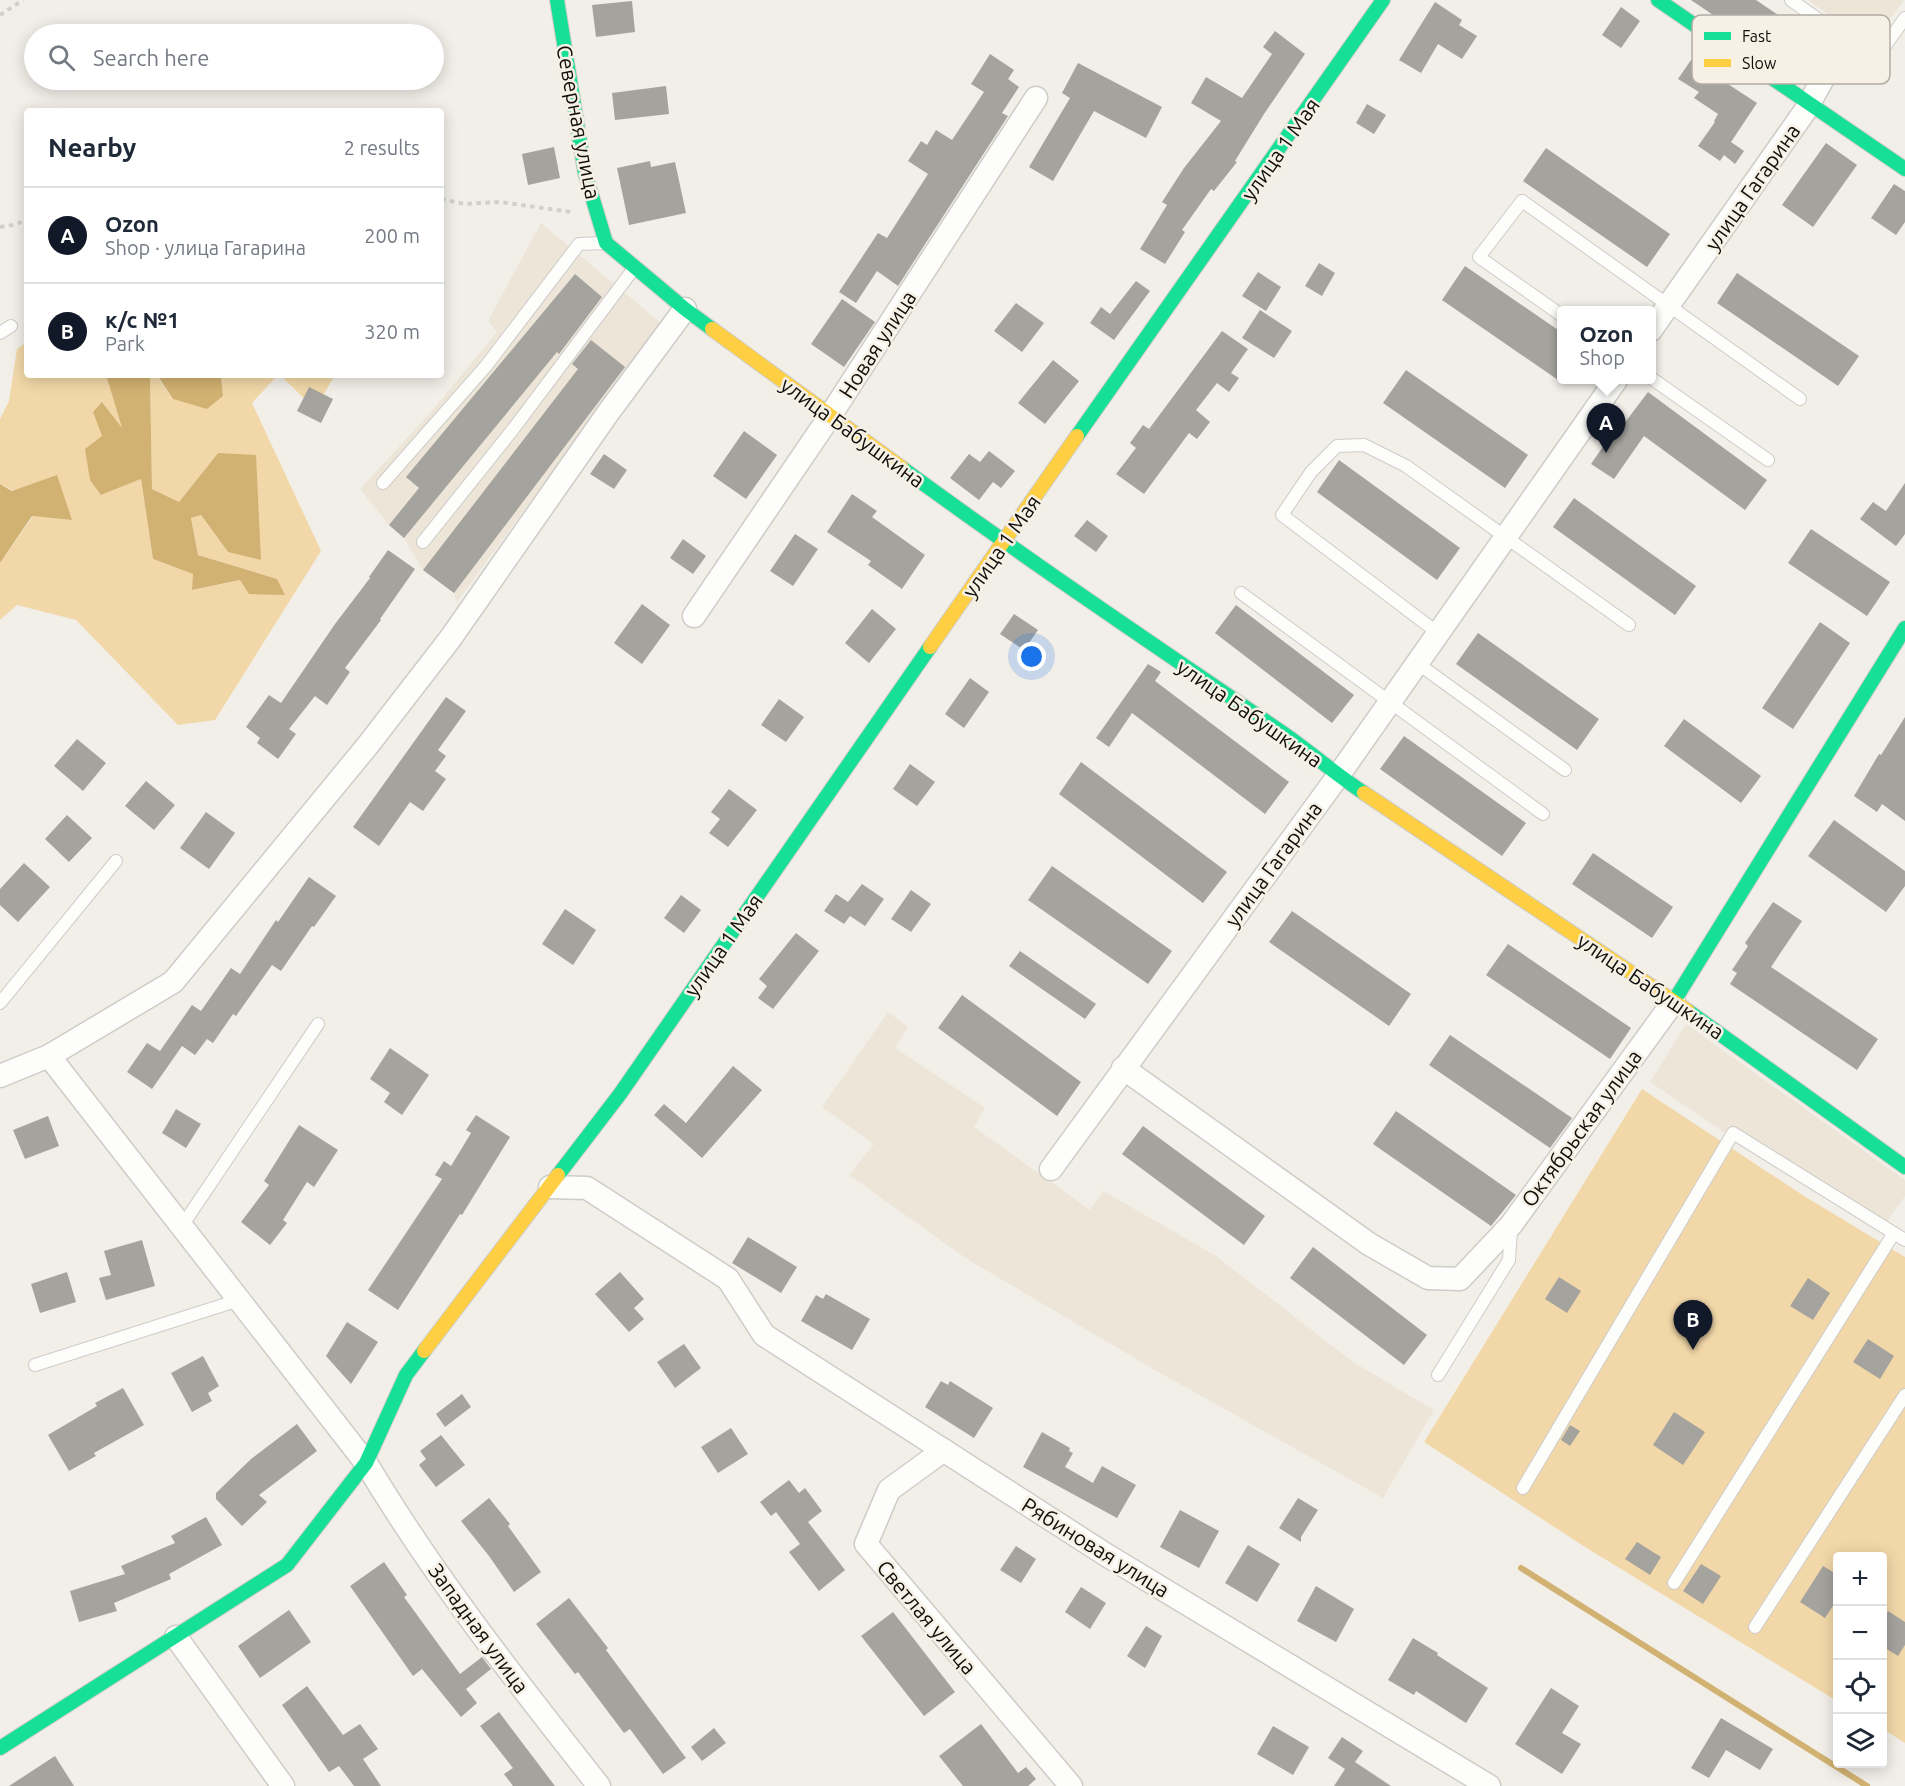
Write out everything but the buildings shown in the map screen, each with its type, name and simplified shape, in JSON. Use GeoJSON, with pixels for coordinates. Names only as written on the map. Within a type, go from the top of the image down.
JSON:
{"type":"FeatureCollection","features":[{"type":"Feature","properties":{"kind":"street","name":"Северная улица"},"geometry":{"type":"LineString","coordinates":[[557,0],[585,173],[606,243]]}},
{"type":"Feature","properties":{"kind":"street","name":"улица 1 Мая"},"geometry":{"type":"LineString","coordinates":[[0,1748],[287,1564],[366,1463],[406,1375],[620,1094],[1383,0]]}},
{"type":"Feature","properties":{"kind":"street"},"geometry":{"type":"LineString","coordinates":[[1658,0],[1692,23]]}},
{"type":"Feature","properties":{"kind":"street"},"geometry":{"type":"LineString","coordinates":[[1781,84],[1905,169]]}},
{"type":"Feature","properties":{"kind":"street","name":"улица Гагарина"},"geometry":{"type":"LineString","coordinates":[[1656,323],[1809,103],[1820,84]]}},
{"type":"Feature","properties":{"kind":"street","name":"Новая улица"},"geometry":{"type":"LineString","coordinates":[[694,616],[830,416],[1036,98]]}},
{"type":"Feature","properties":{"kind":"street","name":"улица Бабушкина"},"geometry":{"type":"LineString","coordinates":[[606,243],[685,309],[1003,542],[1283,733],[1338,776],[1674,1001],[1905,1167]]}},
{"type":"Feature","properties":{"kind":"street"},"geometry":{"type":"LineString","coordinates":[[0,1076],[49,1056],[173,982],[368,746],[450,639],[608,413],[685,309]]}},
{"type":"Feature","properties":{"kind":"street","name":"улица Гагарина"},"geometry":{"type":"LineString","coordinates":[[1051,1169],[1338,776],[1613,384]]}},
{"type":"Feature","properties":{"kind":"street","name":"Октябрьская улица"},"geometry":{"type":"LineString","coordinates":[[1123,1068],[1370,1244],[1428,1278],[1460,1279],[1511,1224],[1674,1001],[1905,628]]}},
{"type":"Feature","properties":{"kind":"street","name":"Западная улица"},"geometry":{"type":"LineString","coordinates":[[49,1056],[366,1463],[408,1531],[516,1680],[599,1786]]}},
{"type":"Feature","properties":{"kind":"street","name":"Рябиновая улица"},"geometry":{"type":"LineString","coordinates":[[550,1187],[587,1188],[728,1279],[764,1335],[1108,1556],[1489,1786]]}},
{"type":"Feature","properties":{"kind":"street","name":"Светлая улица"},"geometry":{"type":"LineString","coordinates":[[944,1450],[889,1490],[866,1544],[1071,1786]]}},
{"type":"Feature","properties":{"kind":"street"},"geometry":{"type":"LineString","coordinates":[[176,1637],[283,1786]]}},
{"type":"Feature","properties":{"kind":"lane"},"geometry":{"type":"LineString","coordinates":[[1791,0],[1812,15]]}},
{"type":"Feature","properties":{"kind":"lane"},"geometry":{"type":"LineString","coordinates":[[1890,39],[1905,18]]}},
{"type":"Feature","properties":{"kind":"lane"},"geometry":{"type":"LineString","coordinates":[[1557,312],[1479,257],[1522,201],[1800,399]]}},
{"type":"Feature","properties":{"kind":"lane"},"geometry":{"type":"LineString","coordinates":[[383,483],[486,366],[579,244],[606,243]]}},
{"type":"Feature","properties":{"kind":"lane"},"geometry":{"type":"LineString","coordinates":[[423,542],[514,428],[634,267]]}},
{"type":"Feature","properties":{"kind":"lane"},"geometry":{"type":"LineString","coordinates":[[1656,382],[1768,460]]}},
{"type":"Feature","properties":{"kind":"lane"},"geometry":{"type":"LineString","coordinates":[[1438,633],[1282,516],[1311,472],[1337,447],[1364,445],[1406,466],[1629,625]]}},
{"type":"Feature","properties":{"kind":"lane"},"geometry":{"type":"LineString","coordinates":[[1241,592],[1542,814]]}},
{"type":"Feature","properties":{"kind":"lane"},"geometry":{"type":"LineString","coordinates":[[1417,663],[1565,770]]}},
{"type":"Feature","properties":{"kind":"lane"},"geometry":{"type":"LineString","coordinates":[[0,1003],[117,861]]}},
{"type":"Feature","properties":{"kind":"lane"},"geometry":{"type":"LineString","coordinates":[[182,1226],[318,1024]]}},
{"type":"Feature","properties":{"kind":"lane"},"geometry":{"type":"LineString","coordinates":[[1523,1488],[1733,1133],[1899,1236],[1674,1583]]}},
{"type":"Feature","properties":{"kind":"lane"},"geometry":{"type":"LineString","coordinates":[[1438,1375],[1509,1260],[1511,1224]]}},
{"type":"Feature","properties":{"kind":"lane"},"geometry":{"type":"LineString","coordinates":[[35,1365],[240,1300]]}},
{"type":"Feature","properties":{"kind":"lane"},"geometry":{"type":"LineString","coordinates":[[1755,1627],[1905,1395]]}},
{"type":"Feature","properties":{"kind":"path"},"geometry":{"type":"LineString","coordinates":[[0,15],[23,0]]}},
{"type":"Feature","properties":{"kind":"path"},"geometry":{"type":"LineString","coordinates":[[444,200],[465,204],[500,202],[571,211],[579,219]]}},
{"type":"Feature","properties":{"kind":"path"},"geometry":{"type":"LineString","coordinates":[[0,227],[24,221]]}},
{"type":"Feature","properties":{"kind":"shaded area"},"geometry":{"type":"Polygon","coordinates":[[[1808,0],[1904,0],[1890,19],[1890,15],[1829,15],[1808,0]]]}},
{"type":"Feature","properties":{"kind":"shaded area"},"geometry":{"type":"Polygon","coordinates":[[[541,223],[661,323],[457,602],[454,593],[423,570],[404,538],[389,525],[360,489],[430,413],[497,332],[488,321],[541,223]]]}},
{"type":"Feature","properties":{"kind":"shaded area"},"geometry":{"type":"Polygon","coordinates":[[[24,344],[24,378],[107,378],[123,431],[103,403],[94,412],[102,436],[101,495],[141,479],[153,559],[194,574],[192,590],[240,580],[277,579],[198,555],[191,518],[201,515],[228,552],[218,453],[179,502],[152,489],[150,378],[158,378],[173,399],[223,396],[221,378],[275,378],[252,403],[321,551],[215,720],[178,725],[76,620],[17,605],[0,620],[0,563],[33,516],[72,520],[0,484],[0,419],[9,401],[17,349],[24,344]]]}},
{"type":"Feature","properties":{"kind":"shaded area"},"geometry":{"type":"Polygon","coordinates":[[[107,378],[150,378],[152,489],[179,502],[218,453],[256,455],[261,560],[228,552],[201,515],[191,518],[198,555],[277,579],[285,595],[249,594],[240,580],[192,590],[193,574],[153,559],[141,479],[101,495],[90,480],[85,449],[102,436],[93,412],[102,402],[122,428],[107,378]]]}},
{"type":"Feature","properties":{"kind":"shaded area"},"geometry":{"type":"Polygon","coordinates":[[[159,378],[221,378],[223,396],[207,409],[173,399],[159,378]]]}},
{"type":"Feature","properties":{"kind":"shaded area"},"geometry":{"type":"Polygon","coordinates":[[[283,378],[333,378],[315,409],[283,378]]]}},
{"type":"Feature","properties":{"kind":"shaded area"},"geometry":{"type":"Polygon","coordinates":[[[57,475],[72,520],[32,516],[0,563],[0,484],[12,491],[57,475]]]}},
{"type":"Feature","properties":{"kind":"shaded area"},"geometry":{"type":"Polygon","coordinates":[[[888,1012],[908,1027],[895,1048],[985,1108],[974,1127],[1090,1210],[1103,1191],[1216,1256],[1353,1362],[1434,1410],[1383,1498],[1155,1370],[967,1259],[849,1175],[874,1144],[822,1107],[888,1012]]]}},
{"type":"Feature","properties":{"kind":"shaded area"},"geometry":{"type":"Polygon","coordinates":[[[1686,1024],[1905,1180],[1905,1196],[1880,1231],[1725,1133],[1650,1082],[1686,1024]]]}},
{"type":"Feature","properties":{"kind":"shaded area"},"geometry":{"type":"Polygon","coordinates":[[[1642,1089],[1804,1196],[1905,1257],[1905,1743],[1887,1732],[1887,1552],[1833,1552],[1833,1699],[1585,1547],[1424,1442],[1642,1089]]]}},
{"type":"Feature","properties":{"kind":"waterway"},"geometry":{"type":"LineString","coordinates":[[1521,1568],[1867,1786]]}},
{"type":"Feature","properties":{"kind":"traffic: fast"},"geometry":{"type":"LineString","coordinates":[[557,0],[585,173],[606,243],[712,329]]}},
{"type":"Feature","properties":{"kind":"traffic: fast"},"geometry":{"type":"LineString","coordinates":[[1077,436],[1383,0]]}},
{"type":"Feature","properties":{"kind":"traffic: fast"},"geometry":{"type":"LineString","coordinates":[[1658,0],[1692,23]]}},
{"type":"Feature","properties":{"kind":"traffic: fast"},"geometry":{"type":"LineString","coordinates":[[1781,84],[1905,169]]}},
{"type":"Feature","properties":{"kind":"traffic: fast"},"geometry":{"type":"LineString","coordinates":[[902,468],[1290,738],[1364,793]]}},
{"type":"Feature","properties":{"kind":"traffic: fast"},"geometry":{"type":"LineString","coordinates":[[1674,1001],[1905,628]]}},
{"type":"Feature","properties":{"kind":"traffic: fast"},"geometry":{"type":"LineString","coordinates":[[558,1175],[620,1094],[930,647]]}},
{"type":"Feature","properties":{"kind":"traffic: fast"},"geometry":{"type":"LineString","coordinates":[[1688,1011],[1905,1167]]}},
{"type":"Feature","properties":{"kind":"traffic: fast"},"geometry":{"type":"LineString","coordinates":[[0,1748],[287,1565],[366,1463],[406,1375],[424,1351]]}},
{"type":"Feature","properties":{"kind":"traffic: slow"},"geometry":{"type":"LineString","coordinates":[[712,329],[902,468]]}},
{"type":"Feature","properties":{"kind":"traffic: slow"},"geometry":{"type":"LineString","coordinates":[[930,647],[1077,436]]}},
{"type":"Feature","properties":{"kind":"traffic: slow"},"geometry":{"type":"LineString","coordinates":[[1364,793],[1688,1011]]}},
{"type":"Feature","properties":{"kind":"traffic: slow"},"geometry":{"type":"LineString","coordinates":[[424,1351],[558,1175]]}},
{"type":"Feature","properties":{"kind":"place","name":"Ozon"},"geometry":{"type":"Point","coordinates":[1606,453]}},
{"type":"Feature","properties":{"kind":"place","name":"к/с №1"},"geometry":{"type":"Point","coordinates":[1693,1350]}}]}
